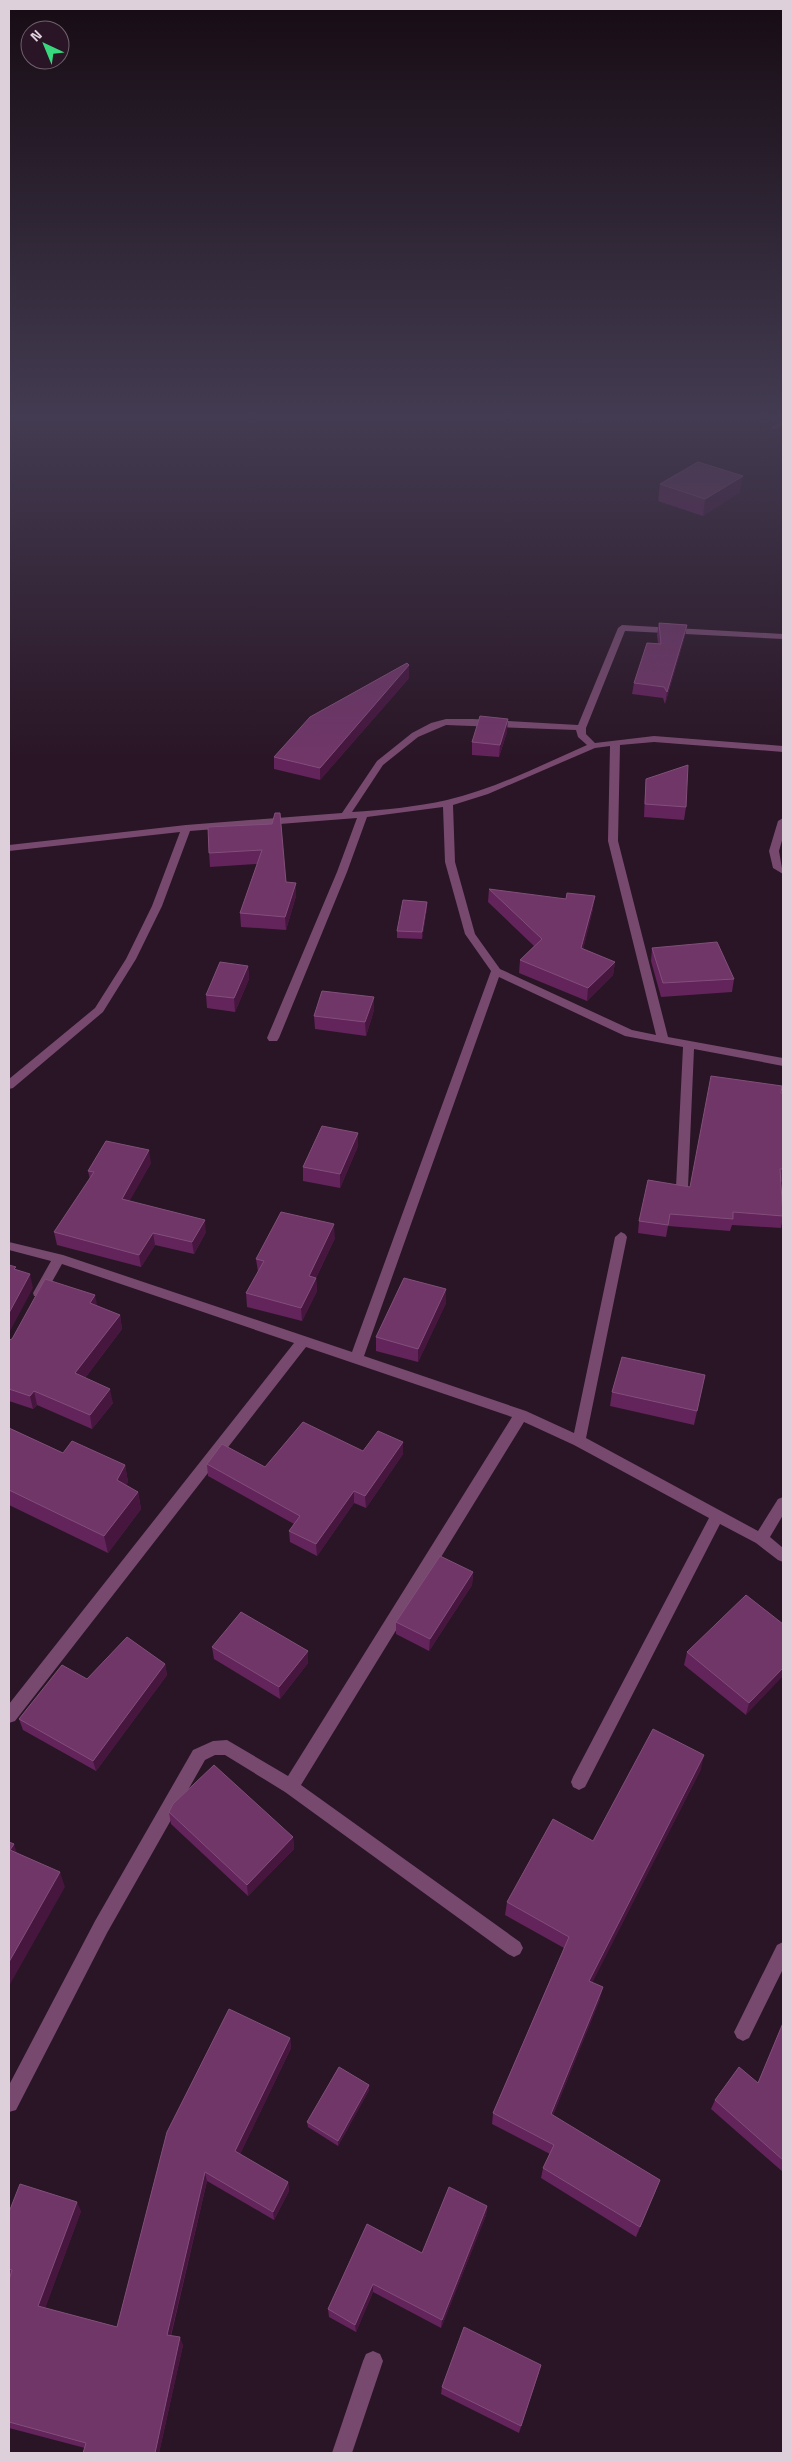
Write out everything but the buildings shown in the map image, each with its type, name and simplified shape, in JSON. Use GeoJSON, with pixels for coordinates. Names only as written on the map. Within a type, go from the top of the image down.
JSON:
{"type":"FeatureCollection","features":[{"type":"Feature","properties":{"kind":"street"},"geometry":{"type":"LineString","coordinates":[[593,746],[581,735],[581,728],[622,628],[783,636]]}},
{"type":"Feature","properties":{"kind":"street"},"geometry":{"type":"LineString","coordinates":[[344,815],[380,763],[415,735],[434,725],[446,722],[473,722],[581,728]]}},
{"type":"Feature","properties":{"kind":"street"},"geometry":{"type":"LineString","coordinates":[[9,848],[186,828],[392,812],[448,803],[484,792],[593,746],[615,743],[654,739],[783,749]]}},
{"type":"Feature","properties":{"kind":"street"},"geometry":{"type":"LineString","coordinates":[[615,743],[613,841],[663,1039]]}},
{"type":"Feature","properties":{"kind":"street"},"geometry":{"type":"LineString","coordinates":[[448,803],[450,862],[470,934],[496,971],[629,1033],[783,1062]]}},
{"type":"Feature","properties":{"kind":"street"},"geometry":{"type":"LineString","coordinates":[[273,1038],[342,872],[363,814]]}},
{"type":"Feature","properties":{"kind":"street"},"geometry":{"type":"LineString","coordinates":[[783,822],[774,851],[778,868],[783,871]]}},
{"type":"Feature","properties":{"kind":"street"},"geometry":{"type":"LineString","coordinates":[[9,1085],[99,1010],[131,959],[157,906],[186,828]]}},
{"type":"Feature","properties":{"kind":"street"},"geometry":{"type":"LineString","coordinates":[[356,1359],[496,971]]}},
{"type":"Feature","properties":{"kind":"street"},"geometry":{"type":"LineString","coordinates":[[682,1187],[689,1044]]}},
{"type":"Feature","properties":{"kind":"street"},"geometry":{"type":"LineString","coordinates":[[579,1441],[621,1237]]}},
{"type":"Feature","properties":{"kind":"street"},"geometry":{"type":"LineString","coordinates":[[9,1246],[59,1258],[521,1415],[579,1441],[761,1539],[783,1556]]}},
{"type":"Feature","properties":{"kind":"street"},"geometry":{"type":"LineString","coordinates":[[32,1307],[59,1258]]}},
{"type":"Feature","properties":{"kind":"street"},"geometry":{"type":"LineString","coordinates":[[9,1716],[303,1342]]}},
{"type":"Feature","properties":{"kind":"street"},"geometry":{"type":"LineString","coordinates":[[292,1787],[521,1415]]}},
{"type":"Feature","properties":{"kind":"street"},"geometry":{"type":"LineString","coordinates":[[761,1539],[783,1503]]}},
{"type":"Feature","properties":{"kind":"street"},"geometry":{"type":"LineString","coordinates":[[579,1782],[717,1516]]}},
{"type":"Feature","properties":{"kind":"street"},"geometry":{"type":"LineString","coordinates":[[9,2103],[101,1927],[200,1755],[213,1748],[227,1747],[292,1787],[514,1948]]}},
{"type":"Feature","properties":{"kind":"street"},"geometry":{"type":"LineString","coordinates":[[743,2032],[783,1951]]}},
{"type":"Feature","properties":{"kind":"street"},"geometry":{"type":"LineString","coordinates":[[342,2453],[373,2361]]}}]}
